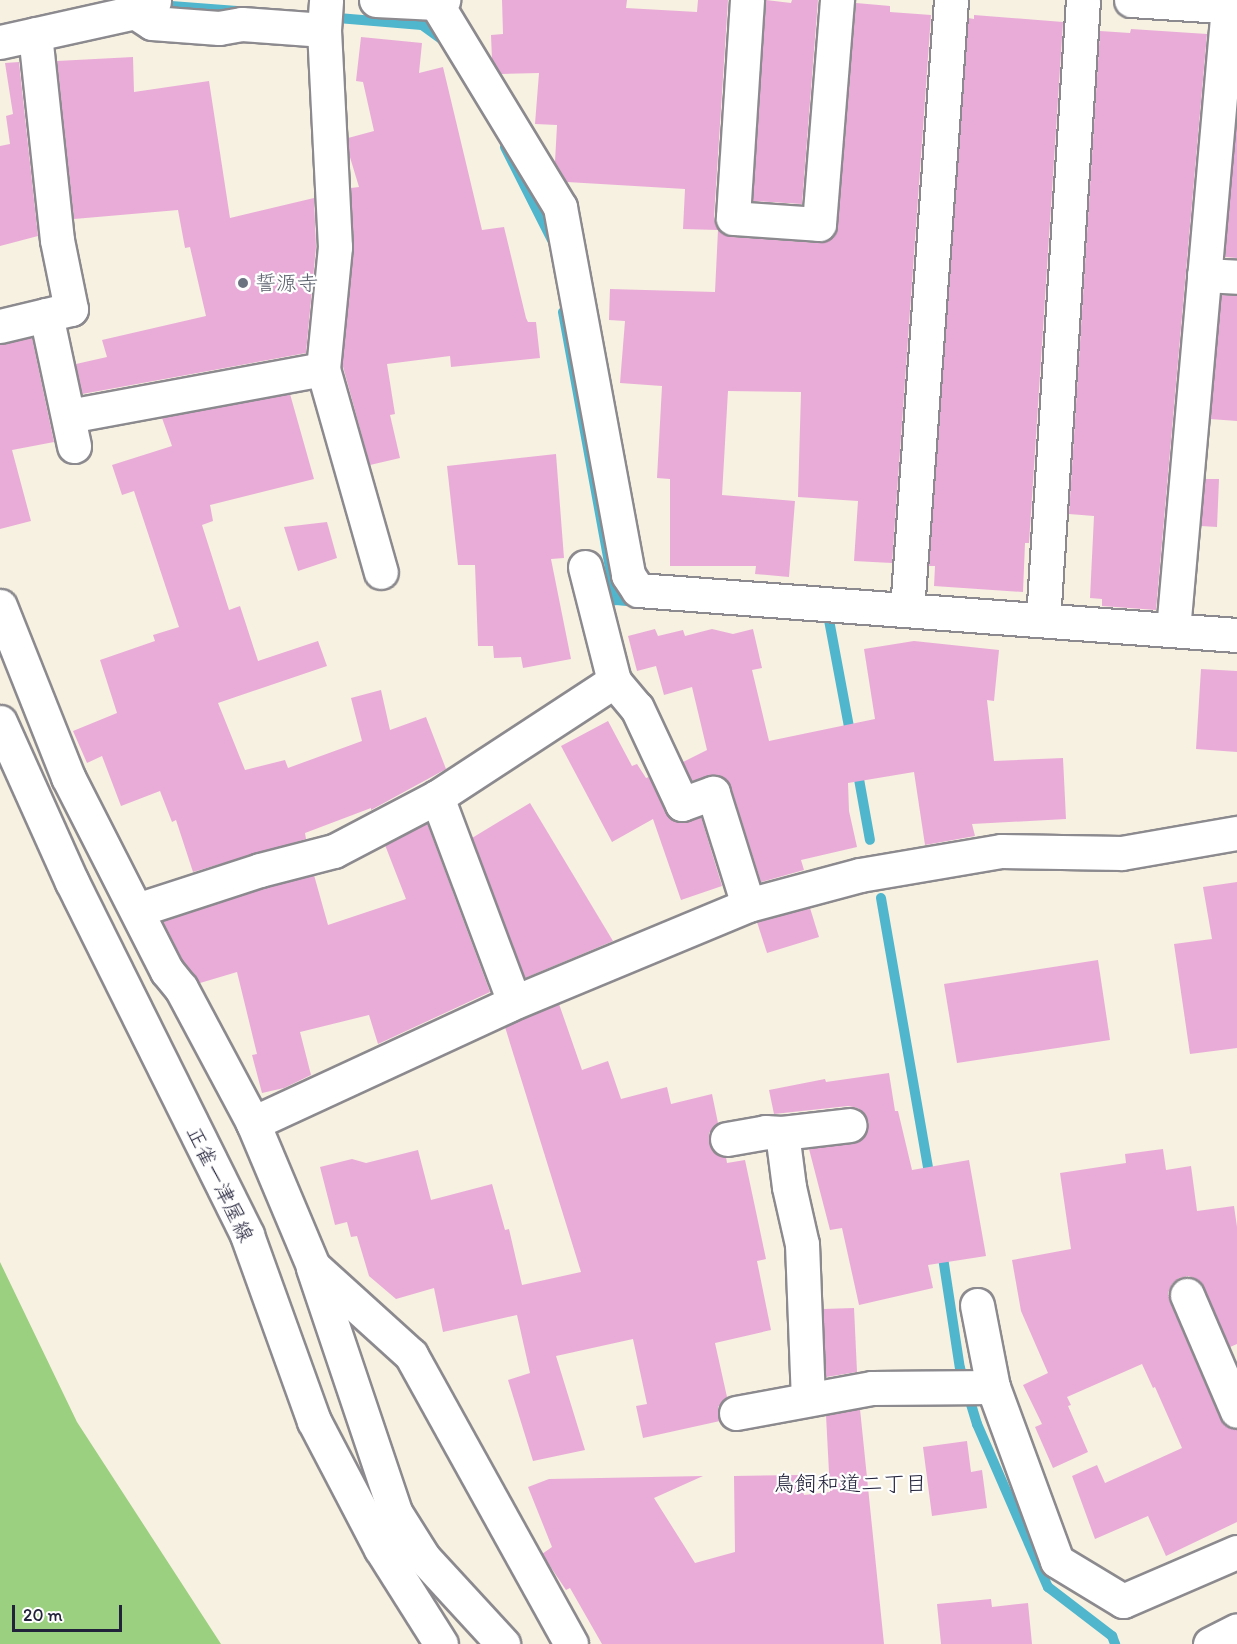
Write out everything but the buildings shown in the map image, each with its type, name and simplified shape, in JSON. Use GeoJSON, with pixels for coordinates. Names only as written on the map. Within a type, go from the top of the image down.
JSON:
{"type":"FeatureCollection","features":[{"type":"Feature","properties":{"kind":"street"},"geometry":{"type":"LineString","coordinates":[[376,0],[440,2],[560,207],[628,575],[638,590],[1237,635]]}},
{"type":"Feature","properties":{"kind":"street"},"geometry":{"type":"LineString","coordinates":[[747,0],[733,218],[819,224],[837,0]]}},
{"type":"Feature","properties":{"kind":"street"},"geometry":{"type":"LineString","coordinates":[[907,610],[951,0]]}},
{"type":"Feature","properties":{"kind":"street"},"geometry":{"type":"LineString","coordinates":[[1043,620],[1083,0]]}},
{"type":"Feature","properties":{"kind":"street"},"geometry":{"type":"LineString","coordinates":[[1131,0],[1232,7],[1225,176],[1204,274],[1173,630]]}},
{"type":"Feature","properties":{"kind":"street"},"geometry":{"type":"LineString","coordinates":[[0,42],[145,6],[152,23],[219,28],[325,15],[335,247],[323,369],[381,572]]}},
{"type":"Feature","properties":{"kind":"street"},"geometry":{"type":"LineString","coordinates":[[0,326],[71,309],[57,240],[35,34]]}},
{"type":"Feature","properties":{"kind":"street"},"geometry":{"type":"LineString","coordinates":[[1204,274],[1237,277]]}},
{"type":"Feature","properties":{"kind":"street"},"geometry":{"type":"LineString","coordinates":[[46,315],[71,431],[323,369]]}},
{"type":"Feature","properties":{"kind":"street"},"geometry":{"type":"LineString","coordinates":[[585,567],[614,681],[637,708],[682,804],[713,793],[748,905]]}},
{"type":"Feature","properties":{"kind":"street"},"geometry":{"type":"LineString","coordinates":[[0,606],[68,777],[167,971],[181,988],[253,1123],[313,1266],[395,1512],[424,1558],[503,1644]]}},
{"type":"Feature","properties":{"kind":"street"},"geometry":{"type":"LineString","coordinates":[[137,910],[260,870],[334,851],[437,797],[614,681]]}},
{"type":"Feature","properties":{"kind":"street","name":"正雀一津屋線"},"geometry":{"type":"LineString","coordinates":[[0,722],[72,882],[247,1235],[314,1421],[381,1549],[441,1644]]}},
{"type":"Feature","properties":{"kind":"street"},"geometry":{"type":"LineString","coordinates":[[437,797],[514,1002]]}},
{"type":"Feature","properties":{"kind":"street"},"geometry":{"type":"LineString","coordinates":[[253,1123],[514,1002],[748,905],[860,875],[1001,851],[1122,853],[1237,833]]}},
{"type":"Feature","properties":{"kind":"street"},"geometry":{"type":"LineString","coordinates":[[727,1139],[765,1132],[782,1133],[850,1125]]}},
{"type":"Feature","properties":{"kind":"street"},"geometry":{"type":"LineString","coordinates":[[782,1133],[789,1187],[802,1244],[808,1399]]}},
{"type":"Feature","properties":{"kind":"street"},"geometry":{"type":"LineString","coordinates":[[313,1266],[411,1355],[571,1644]]}},
{"type":"Feature","properties":{"kind":"street"},"geometry":{"type":"LineString","coordinates":[[1187,1295],[1237,1411]]}},
{"type":"Feature","properties":{"kind":"street"},"geometry":{"type":"LineString","coordinates":[[977,1305],[993,1387],[1057,1561],[1123,1601],[1237,1552]]}},
{"type":"Feature","properties":{"kind":"street"},"geometry":{"type":"LineString","coordinates":[[736,1413],[872,1388],[993,1387]]}},
{"type":"Feature","properties":{"kind":"street"},"geometry":{"type":"LineString","coordinates":[[1210,1644],[1237,1630]]}},
{"type":"Feature","properties":{"kind":"green space"},"geometry":{"type":"Polygon","coordinates":[[[0,1262],[77,1422],[221,1644],[0,1644],[0,1262]]]}},
{"type":"Feature","properties":{"kind":"waterway"},"geometry":{"type":"LineString","coordinates":[[171,6],[237,11]]}},
{"type":"Feature","properties":{"kind":"waterway"},"geometry":{"type":"LineString","coordinates":[[338,18],[422,25],[443,40]]}},
{"type":"Feature","properties":{"kind":"waterway"},"geometry":{"type":"LineString","coordinates":[[505,147],[552,240]]}},
{"type":"Feature","properties":{"kind":"waterway"},"geometry":{"type":"LineString","coordinates":[[563,312],[616,600],[638,602]]}},
{"type":"Feature","properties":{"kind":"waterway"},"geometry":{"type":"LineString","coordinates":[[829,620],[851,738]]}},
{"type":"Feature","properties":{"kind":"waterway"},"geometry":{"type":"LineString","coordinates":[[857,768],[870,840]]}},
{"type":"Feature","properties":{"kind":"waterway"},"geometry":{"type":"LineString","coordinates":[[881,898],[930,1179]]}},
{"type":"Feature","properties":{"kind":"waterway"},"geometry":{"type":"LineString","coordinates":[[942,1251],[960,1368],[977,1424],[1048,1587],[1112,1636],[1115,1644]]}},
{"type":"Feature","properties":{"kind":"place","name":"誓源寺"},"geometry":{"type":"Point","coordinates":[243,283]}},
{"type":"Feature","properties":{"kind":"district","name":"鳥飼和道二丁目"},"geometry":{"type":"Point","coordinates":[850,1484]}}]}
